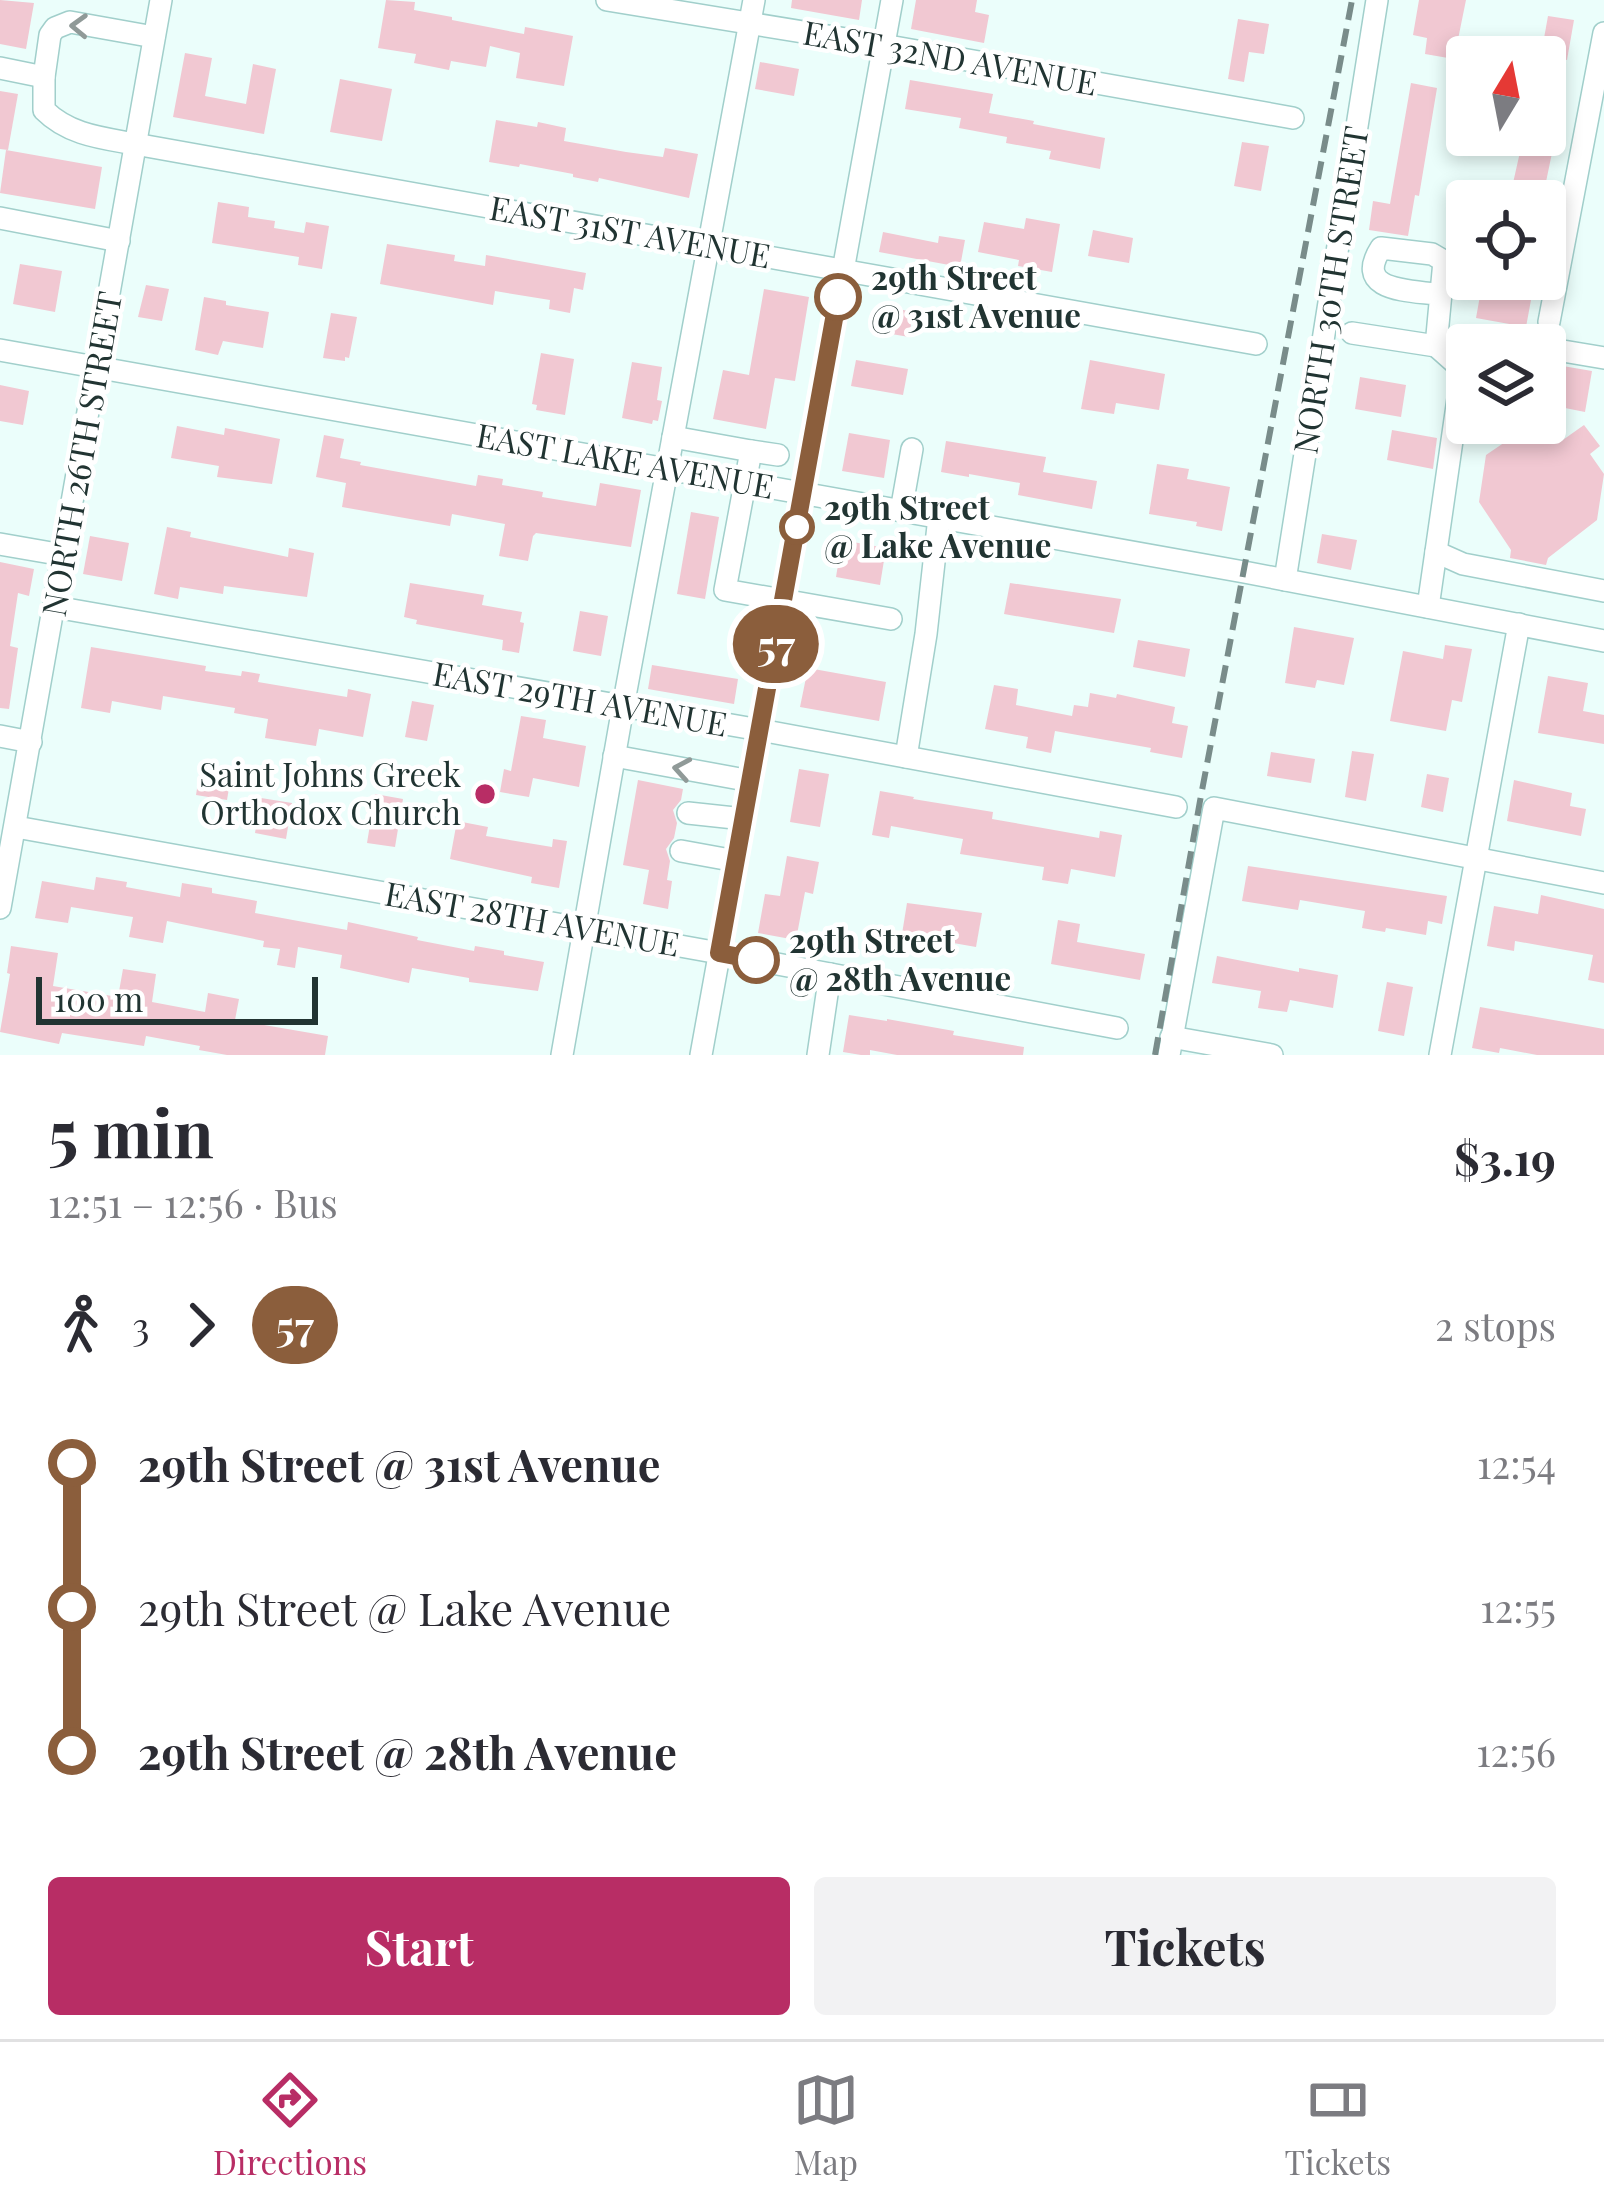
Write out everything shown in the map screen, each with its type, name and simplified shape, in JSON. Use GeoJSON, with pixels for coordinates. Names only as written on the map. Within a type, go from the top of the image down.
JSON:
{"type":"FeatureCollection","features":[{"type":"Feature","properties":{"kind":"street","name":"NORTH 26TH STREET"},"geometry":{"type":"LineString","coordinates":[[0,908],[160,0]]}},
{"type":"Feature","properties":{"kind":"street","name":"EAST 32ND AVENUE"},"geometry":{"type":"LineString","coordinates":[[607,0],[1292,118]]}},
{"type":"Feature","properties":{"kind":"street"},"geometry":{"type":"LineString","coordinates":[[562,1055],[754,0]]}},
{"type":"Feature","properties":{"kind":"street"},"geometry":{"type":"LineString","coordinates":[[701,1055],[892,0]]}},
{"type":"Feature","properties":{"kind":"street","name":"NORTH 30TH STREET"},"geometry":{"type":"LineString","coordinates":[[1285,580],[1376,0]]}},
{"type":"Feature","properties":{"kind":"street"},"geometry":{"type":"LineString","coordinates":[[0,68],[44,77],[50,35],[70,22],[154,37]]}},
{"type":"Feature","properties":{"kind":"street"},"geometry":{"type":"LineString","coordinates":[[1549,322],[1604,33]]}},
{"type":"Feature","properties":{"kind":"street","name":"EAST 31ST AVENUE"},"geometry":{"type":"LineString","coordinates":[[44,77],[44,110],[73,132],[1256,344]]}},
{"type":"Feature","properties":{"kind":"street"},"geometry":{"type":"LineString","coordinates":[[0,218],[119,241]]}},
{"type":"Feature","properties":{"kind":"street"},"geometry":{"type":"LineString","coordinates":[[1436,346],[1441,295]]}},
{"type":"Feature","properties":{"kind":"street"},"geometry":{"type":"LineString","coordinates":[[1352,333],[1436,346],[1446,352]]}},
{"type":"Feature","properties":{"kind":"street","name":"EAST LAKE AVENUE"},"geometry":{"type":"LineString","coordinates":[[0,350],[1604,640]]}},
{"type":"Feature","properties":{"kind":"street"},"geometry":{"type":"LineString","coordinates":[[1566,352],[1604,358]]}},
{"type":"Feature","properties":{"kind":"street"},"geometry":{"type":"LineString","coordinates":[[673,437],[778,455]]}},
{"type":"Feature","properties":{"kind":"street"},"geometry":{"type":"LineString","coordinates":[[1428,607],[1453,444]]}},
{"type":"Feature","properties":{"kind":"street"},"geometry":{"type":"LineString","coordinates":[[901,511],[912,449]]}},
{"type":"Feature","properties":{"kind":"street"},"geometry":{"type":"LineString","coordinates":[[751,451],[725,590],[892,619]]}},
{"type":"Feature","properties":{"kind":"street"},"geometry":{"type":"LineString","coordinates":[[906,757],[939,518]]}},
{"type":"Feature","properties":{"kind":"street"},"geometry":{"type":"LineString","coordinates":[[0,544],[63,555]]}},
{"type":"Feature","properties":{"kind":"street"},"geometry":{"type":"LineString","coordinates":[[1436,551],[1463,564],[1604,590]]}},
{"type":"Feature","properties":{"kind":"street","name":"EAST 29TH AVENUE"},"geometry":{"type":"LineString","coordinates":[[55,607],[1176,807]]}},
{"type":"Feature","properties":{"kind":"street"},"geometry":{"type":"LineString","coordinates":[[1440,1055],[1519,624]]}},
{"type":"Feature","properties":{"kind":"street"},"geometry":{"type":"LineString","coordinates":[[0,736],[31,742]]}},
{"type":"Feature","properties":{"kind":"street"},"geometry":{"type":"LineString","coordinates":[[614,756],[751,781]]}},
{"type":"Feature","properties":{"kind":"street"},"geometry":{"type":"LineString","coordinates":[[1272,1055],[1170,1046],[1214,808],[1604,883]]}},
{"type":"Feature","properties":{"kind":"street"},"geometry":{"type":"LineString","coordinates":[[688,813],[743,819]]}},
{"type":"Feature","properties":{"kind":"street","name":"EAST 28TH AVENUE"},"geometry":{"type":"LineString","coordinates":[[16,827],[1118,1028]]}},
{"type":"Feature","properties":{"kind":"street"},"geometry":{"type":"LineString","coordinates":[[680,851],[736,861]]}},
{"type":"Feature","properties":{"kind":"street"},"geometry":{"type":"LineString","coordinates":[[818,1055],[830,974]]}},
{"type":"Feature","properties":{"kind":"building"},"geometry":{"type":"Polygon","coordinates":[[[0,0],[34,3],[26,49],[0,44],[0,0]]]}},
{"type":"Feature","properties":{"kind":"building"},"geometry":{"type":"Polygon","coordinates":[[[386,0],[415,2],[414,10],[524,34],[525,27],[573,36],[564,86],[516,78],[520,53],[490,46],[486,67],[451,61],[449,70],[414,63],[416,54],[378,48],[386,0]]]}},
{"type":"Feature","properties":{"kind":"building"},"geometry":{"type":"Polygon","coordinates":[[[792,0],[862,0],[859,20],[791,8],[792,0]]]}},
{"type":"Feature","properties":{"kind":"building"},"geometry":{"type":"Polygon","coordinates":[[[916,0],[977,0],[975,12],[989,15],[984,43],[911,29],[916,0]]]}},
{"type":"Feature","properties":{"kind":"building"},"geometry":{"type":"Polygon","coordinates":[[[1419,0],[1466,0],[1459,36],[1446,36],[1446,58],[1425,54],[1427,38],[1413,35],[1419,0]]]}},
{"type":"Feature","properties":{"kind":"building"},"geometry":{"type":"Polygon","coordinates":[[[1548,16],[1574,20],[1567,60],[1566,36],[1544,36],[1548,16]]]}},
{"type":"Feature","properties":{"kind":"building"},"geometry":{"type":"Polygon","coordinates":[[[1238,19],[1269,24],[1264,54],[1249,52],[1244,82],[1228,79],[1238,19]]]}},
{"type":"Feature","properties":{"kind":"building"},"geometry":{"type":"Polygon","coordinates":[[[185,53],[212,58],[205,96],[246,104],[253,64],[276,69],[264,134],[173,117],[185,53]]]}},
{"type":"Feature","properties":{"kind":"building"},"geometry":{"type":"Polygon","coordinates":[[[760,62],[799,69],[794,96],[755,89],[760,62]]]}},
{"type":"Feature","properties":{"kind":"building"},"geometry":{"type":"Polygon","coordinates":[[[340,79],[392,89],[382,141],[330,132],[340,79]]]}},
{"type":"Feature","properties":{"kind":"building"},"geometry":{"type":"Polygon","coordinates":[[[910,80],[993,94],[989,113],[1105,138],[1100,169],[1049,159],[1051,151],[1006,143],[1007,137],[959,128],[961,118],[905,109],[910,80]]]}},
{"type":"Feature","properties":{"kind":"building"},"geometry":{"type":"Polygon","coordinates":[[[1411,83],[1437,88],[1408,236],[1369,230],[1373,201],[1390,204],[1411,83]]]}},
{"type":"Feature","properties":{"kind":"building"},"geometry":{"type":"Polygon","coordinates":[[[0,91],[18,94],[8,150],[0,149],[0,91]]]}},
{"type":"Feature","properties":{"kind":"building"},"geometry":{"type":"Polygon","coordinates":[[[496,120],[566,128],[564,141],[626,152],[663,157],[665,148],[698,154],[689,198],[599,178],[598,182],[520,164],[489,162],[496,120]]]}},
{"type":"Feature","properties":{"kind":"building"},"geometry":{"type":"Polygon","coordinates":[[[1242,142],[1269,146],[1261,191],[1234,186],[1242,142]]]}},
{"type":"Feature","properties":{"kind":"building"},"geometry":{"type":"Polygon","coordinates":[[[6,150],[102,167],[95,209],[0,193],[6,150]]]}},
{"type":"Feature","properties":{"kind":"building"},"geometry":{"type":"Polygon","coordinates":[[[1519,156],[1551,156],[1546,180],[1514,180],[1519,156]]]}},
{"type":"Feature","properties":{"kind":"building"},"geometry":{"type":"Polygon","coordinates":[[[218,202],[249,207],[248,217],[275,221],[274,228],[304,233],[306,222],[329,226],[322,269],[298,265],[299,257],[212,243],[218,202]]]}},
{"type":"Feature","properties":{"kind":"building"},"geometry":{"type":"Polygon","coordinates":[[[1026,218],[1060,224],[1052,272],[978,252],[984,222],[1024,229],[1026,218]]]}},
{"type":"Feature","properties":{"kind":"building"},"geometry":{"type":"Polygon","coordinates":[[[1093,230],[1133,238],[1129,263],[1088,256],[1093,230]]]}},
{"type":"Feature","properties":{"kind":"building"},"geometry":{"type":"Polygon","coordinates":[[[883,232],[938,243],[939,236],[965,240],[960,267],[879,252],[883,232]]]}},
{"type":"Feature","properties":{"kind":"building"},"geometry":{"type":"Polygon","coordinates":[[[387,244],[455,255],[454,261],[485,266],[486,255],[586,273],[583,290],[574,288],[570,313],[549,309],[550,300],[495,291],[493,305],[380,284],[387,244]]]}},
{"type":"Feature","properties":{"kind":"building"},"geometry":{"type":"Polygon","coordinates":[[[20,264],[62,271],[55,312],[13,304],[20,264]]]}},
{"type":"Feature","properties":{"kind":"building"},"geometry":{"type":"Polygon","coordinates":[[[146,285],[169,289],[162,321],[138,317],[146,285]]]}},
{"type":"Feature","properties":{"kind":"building"},"geometry":{"type":"Polygon","coordinates":[[[764,289],[809,297],[795,381],[775,378],[766,429],[713,419],[723,370],[749,375],[764,289]]]}},
{"type":"Feature","properties":{"kind":"building"},"geometry":{"type":"Polygon","coordinates":[[[204,297],[269,312],[263,348],[223,341],[218,355],[195,350],[204,297]]]}},
{"type":"Feature","properties":{"kind":"building"},"geometry":{"type":"Polygon","coordinates":[[[1479,300],[1531,300],[1527,324],[1476,318],[1479,300]]]}},
{"type":"Feature","properties":{"kind":"building"},"geometry":{"type":"Polygon","coordinates":[[[879,305],[913,312],[909,337],[874,331],[879,305]]]}},
{"type":"Feature","properties":{"kind":"building"},"geometry":{"type":"Polygon","coordinates":[[[331,313],[357,317],[345,361],[323,358],[331,313]]]}},
{"type":"Feature","properties":{"kind":"building"},"geometry":{"type":"Polygon","coordinates":[[[541,353],[574,359],[565,415],[536,410],[537,405],[532,404],[541,353]]]}},
{"type":"Feature","properties":{"kind":"building"},"geometry":{"type":"Polygon","coordinates":[[[856,360],[908,369],[903,395],[851,386],[856,360]]]}},
{"type":"Feature","properties":{"kind":"building"},"geometry":{"type":"Polygon","coordinates":[[[1090,360],[1165,374],[1159,410],[1116,403],[1114,414],[1081,409],[1090,360]]]}},
{"type":"Feature","properties":{"kind":"building"},"geometry":{"type":"Polygon","coordinates":[[[632,362],[662,367],[657,400],[662,401],[658,421],[652,424],[622,418],[632,362]]]}},
{"type":"Feature","properties":{"kind":"building"},"geometry":{"type":"Polygon","coordinates":[[[1566,367],[1592,371],[1585,412],[1566,408],[1566,367]]]}},
{"type":"Feature","properties":{"kind":"building"},"geometry":{"type":"Polygon","coordinates":[[[1360,377],[1406,385],[1401,417],[1355,409],[1360,377]]]}},
{"type":"Feature","properties":{"kind":"building"},"geometry":{"type":"Polygon","coordinates":[[[0,385],[29,391],[23,425],[0,421],[0,385]]]}},
{"type":"Feature","properties":{"kind":"building"},"geometry":{"type":"Polygon","coordinates":[[[1584,425],[1600,446],[1590,454],[1604,474],[1597,520],[1548,558],[1546,565],[1510,558],[1511,550],[1479,502],[1486,455],[1502,444],[1566,444],[1566,438],[1584,425]]]}},
{"type":"Feature","properties":{"kind":"building"},"geometry":{"type":"Polygon","coordinates":[[[177,426],[224,435],[225,428],[280,439],[272,484],[217,477],[219,466],[171,458],[177,426]]]}},
{"type":"Feature","properties":{"kind":"building"},"geometry":{"type":"Polygon","coordinates":[[[1392,430],[1437,438],[1433,469],[1387,460],[1392,430]]]}},
{"type":"Feature","properties":{"kind":"building"},"geometry":{"type":"Polygon","coordinates":[[[849,433],[890,440],[884,478],[842,471],[849,433]]]}},
{"type":"Feature","properties":{"kind":"building"},"geometry":{"type":"Polygon","coordinates":[[[324,435],[344,439],[340,458],[360,465],[476,486],[478,475],[503,479],[502,485],[543,492],[542,497],[596,506],[600,483],[641,490],[631,547],[536,533],[528,561],[499,556],[505,524],[452,514],[450,526],[342,507],[346,483],[316,477],[324,435]]]}},
{"type":"Feature","properties":{"kind":"building"},"geometry":{"type":"Polygon","coordinates":[[[946,441],[1046,457],[1043,472],[1097,481],[1092,509],[1018,495],[1020,483],[941,472],[946,441]]]}},
{"type":"Feature","properties":{"kind":"building"},"geometry":{"type":"Polygon","coordinates":[[[1157,464],[1189,469],[1187,479],[1230,487],[1222,531],[1149,514],[1157,464]]]}},
{"type":"Feature","properties":{"kind":"building"},"geometry":{"type":"Polygon","coordinates":[[[691,512],[719,517],[705,599],[677,594],[691,512]]]}},
{"type":"Feature","properties":{"kind":"building"},"geometry":{"type":"Polygon","coordinates":[[[167,527],[191,532],[190,537],[288,557],[289,548],[314,553],[307,597],[224,586],[223,594],[180,587],[178,599],[154,594],[167,527]]]}},
{"type":"Feature","properties":{"kind":"building"},"geometry":{"type":"Polygon","coordinates":[[[1322,534],[1357,540],[1351,570],[1317,563],[1322,534]]]}},
{"type":"Feature","properties":{"kind":"building"},"geometry":{"type":"Polygon","coordinates":[[[90,536],[129,543],[122,581],[83,574],[90,536]]]}},
{"type":"Feature","properties":{"kind":"building"},"geometry":{"type":"Polygon","coordinates":[[[842,540],[886,548],[880,585],[836,577],[842,540]]]}},
{"type":"Feature","properties":{"kind":"building"},"geometry":{"type":"Polygon","coordinates":[[[0,562],[34,569],[29,596],[18,593],[10,646],[18,648],[9,709],[0,708],[0,562]]]}},
{"type":"Feature","properties":{"kind":"building"},"geometry":{"type":"Polygon","coordinates":[[[410,583],[484,595],[482,605],[522,612],[519,653],[502,650],[503,640],[416,624],[417,620],[404,617],[410,583]]]}},
{"type":"Feature","properties":{"kind":"building"},"geometry":{"type":"Polygon","coordinates":[[[1010,583],[1121,599],[1114,633],[1004,614],[1010,583]]]}},
{"type":"Feature","properties":{"kind":"building"},"geometry":{"type":"Polygon","coordinates":[[[580,611],[608,616],[601,656],[573,651],[580,611]]]}},
{"type":"Feature","properties":{"kind":"building"},"geometry":{"type":"Polygon","coordinates":[[[1294,627],[1354,638],[1344,685],[1317,680],[1315,688],[1285,683],[1294,627]]]}},
{"type":"Feature","properties":{"kind":"building"},"geometry":{"type":"Polygon","coordinates":[[[1138,640],[1190,649],[1185,677],[1133,667],[1138,640]]]}},
{"type":"Feature","properties":{"kind":"building"},"geometry":{"type":"Polygon","coordinates":[[[1445,645],[1472,649],[1462,702],[1452,700],[1446,731],[1390,721],[1403,651],[1443,659],[1445,645]]]}},
{"type":"Feature","properties":{"kind":"building"},"geometry":{"type":"Polygon","coordinates":[[[91,647],[206,666],[205,671],[260,674],[258,682],[347,697],[348,689],[371,694],[363,737],[319,729],[316,746],[265,738],[268,719],[234,713],[235,708],[163,696],[161,710],[112,701],[110,713],[81,708],[91,647]]]}},
{"type":"Feature","properties":{"kind":"building"},"geometry":{"type":"Polygon","coordinates":[[[652,665],[738,679],[734,704],[648,689],[652,665]]]}},
{"type":"Feature","properties":{"kind":"building"},"geometry":{"type":"Polygon","coordinates":[[[808,668],[886,682],[879,721],[800,707],[808,668]]]}},
{"type":"Feature","properties":{"kind":"building"},"geometry":{"type":"Polygon","coordinates":[[[1548,676],[1588,683],[1583,711],[1604,715],[1604,744],[1538,733],[1548,676]]]}},
{"type":"Feature","properties":{"kind":"building"},"geometry":{"type":"Polygon","coordinates":[[[994,685],[1018,689],[1016,705],[1072,716],[1074,705],[1088,707],[1090,693],[1175,707],[1172,723],[1188,726],[1182,758],[1055,731],[1051,753],[1026,748],[1028,737],[985,729],[994,685]]]}},
{"type":"Feature","properties":{"kind":"building"},"geometry":{"type":"Polygon","coordinates":[[[412,701],[434,705],[427,741],[405,737],[412,701]]]}},
{"type":"Feature","properties":{"kind":"building"},"geometry":{"type":"Polygon","coordinates":[[[521,716],[546,720],[543,738],[586,746],[579,787],[533,778],[529,797],[500,792],[504,769],[511,771],[521,716]]]}},
{"type":"Feature","properties":{"kind":"building"},"geometry":{"type":"Polygon","coordinates":[[[1352,751],[1374,754],[1366,801],[1345,797],[1352,751]]]}},
{"type":"Feature","properties":{"kind":"building"},"geometry":{"type":"Polygon","coordinates":[[[1271,752],[1315,759],[1311,783],[1267,776],[1271,752]]]}},
{"type":"Feature","properties":{"kind":"building"},"geometry":{"type":"Polygon","coordinates":[[[799,769],[829,774],[820,827],[790,822],[799,769]]]}},
{"type":"Feature","properties":{"kind":"building"},"geometry":{"type":"Polygon","coordinates":[[[200,770],[231,776],[227,800],[196,795],[200,770]]]}},
{"type":"Feature","properties":{"kind":"building"},"geometry":{"type":"Polygon","coordinates":[[[1427,774],[1449,778],[1443,812],[1421,807],[1427,774]]]}},
{"type":"Feature","properties":{"kind":"building"},"geometry":{"type":"Polygon","coordinates":[[[638,780],[683,789],[673,810],[674,838],[666,849],[670,861],[667,880],[672,881],[668,909],[643,904],[649,870],[623,865],[638,780]]]}},
{"type":"Feature","properties":{"kind":"building"},"geometry":{"type":"Polygon","coordinates":[[[1514,780],[1572,793],[1570,806],[1586,809],[1581,836],[1507,821],[1514,780]]]}},
{"type":"Feature","properties":{"kind":"building"},"geometry":{"type":"Polygon","coordinates":[[[880,791],[993,812],[992,819],[1099,838],[1100,831],[1122,835],[1115,877],[1071,869],[1068,884],[1042,880],[1044,867],[960,854],[963,839],[891,826],[889,838],[872,835],[880,791]]]}},
{"type":"Feature","properties":{"kind":"building"},"geometry":{"type":"Polygon","coordinates":[[[375,794],[403,799],[395,847],[367,843],[375,794]]]}},
{"type":"Feature","properties":{"kind":"building"},"geometry":{"type":"Polygon","coordinates":[[[261,798],[292,803],[286,839],[255,833],[261,798]]]}},
{"type":"Feature","properties":{"kind":"building"},"geometry":{"type":"Polygon","coordinates":[[[457,821],[488,827],[486,836],[552,847],[553,839],[567,841],[559,888],[531,883],[532,877],[450,859],[457,821]]]}},
{"type":"Feature","properties":{"kind":"building"},"geometry":{"type":"Polygon","coordinates":[[[787,856],[819,862],[813,894],[805,892],[796,940],[758,933],[765,894],[780,896],[787,856]]]}},
{"type":"Feature","properties":{"kind":"building"},"geometry":{"type":"Polygon","coordinates":[[[1248,866],[1447,896],[1442,924],[1428,921],[1426,935],[1386,928],[1385,932],[1362,928],[1365,911],[1300,900],[1298,910],[1242,901],[1248,866]]]}},
{"type":"Feature","properties":{"kind":"building"},"geometry":{"type":"Polygon","coordinates":[[[96,877],[180,897],[182,883],[212,888],[212,893],[257,901],[255,913],[347,930],[348,922],[474,951],[475,946],[504,951],[504,955],[544,962],[538,991],[412,968],[409,983],[340,968],[342,955],[298,947],[295,968],[277,965],[280,949],[263,947],[264,941],[167,921],[163,943],[129,937],[133,917],[71,907],[68,923],[35,918],[42,881],[94,890],[96,877]]]}},
{"type":"Feature","properties":{"kind":"building"},"geometry":{"type":"Polygon","coordinates":[[[1541,895],[1604,909],[1604,983],[1588,980],[1593,955],[1515,941],[1514,951],[1487,946],[1494,906],[1538,914],[1541,895]]]}},
{"type":"Feature","properties":{"kind":"building"},"geometry":{"type":"Polygon","coordinates":[[[907,903],[982,913],[976,947],[902,934],[907,903]]]}},
{"type":"Feature","properties":{"kind":"building"},"geometry":{"type":"Polygon","coordinates":[[[1058,920],[1080,924],[1077,942],[1145,954],[1140,980],[1051,964],[1058,920]]]}},
{"type":"Feature","properties":{"kind":"building"},"geometry":{"type":"Polygon","coordinates":[[[11,946],[58,953],[53,986],[118,997],[123,969],[156,974],[152,1002],[205,1012],[208,993],[239,999],[235,1020],[328,1036],[325,1055],[227,1055],[146,1036],[144,1046],[62,1033],[59,1044],[0,1032],[11,946]]]}},
{"type":"Feature","properties":{"kind":"building"},"geometry":{"type":"Polygon","coordinates":[[[1217,956],[1338,975],[1333,1008],[1290,1000],[1287,1012],[1258,1008],[1261,991],[1212,983],[1217,956]]]}},
{"type":"Feature","properties":{"kind":"building"},"geometry":{"type":"Polygon","coordinates":[[[1387,982],[1413,987],[1404,1036],[1378,1031],[1387,982]]]}},
{"type":"Feature","properties":{"kind":"building"},"geometry":{"type":"Polygon","coordinates":[[[1480,1007],[1604,1029],[1604,1055],[1472,1048],[1480,1007]]]}},
{"type":"Feature","properties":{"kind":"building"},"geometry":{"type":"Polygon","coordinates":[[[849,1015],[1024,1047],[1023,1055],[843,1052],[849,1015]]]}},
{"type":"Feature","properties":{"kind":"railway"},"geometry":{"type":"LineString","coordinates":[[1155,1055],[1352,0]]}},
{"type":"Feature","properties":{"kind":"bus line","name":"57"},"geometry":{"type":"LineString","coordinates":[[756,960],[719,953],[838,297]]}},
{"type":"Feature","properties":{"kind":"place","name":"29th Street @ 31st Avenue"},"geometry":{"type":"Point","coordinates":[838,297]}},
{"type":"Feature","properties":{"kind":"place","name":"29th Street @ Lake Avenue"},"geometry":{"type":"Point","coordinates":[797,527]}},
{"type":"Feature","properties":{"kind":"place","name":"Saint Johns Greek Orthodox Church"},"geometry":{"type":"Point","coordinates":[485,794]}},
{"type":"Feature","properties":{"kind":"place","name":"29th Street @ 28th Avenue"},"geometry":{"type":"Point","coordinates":[756,960]}}]}
